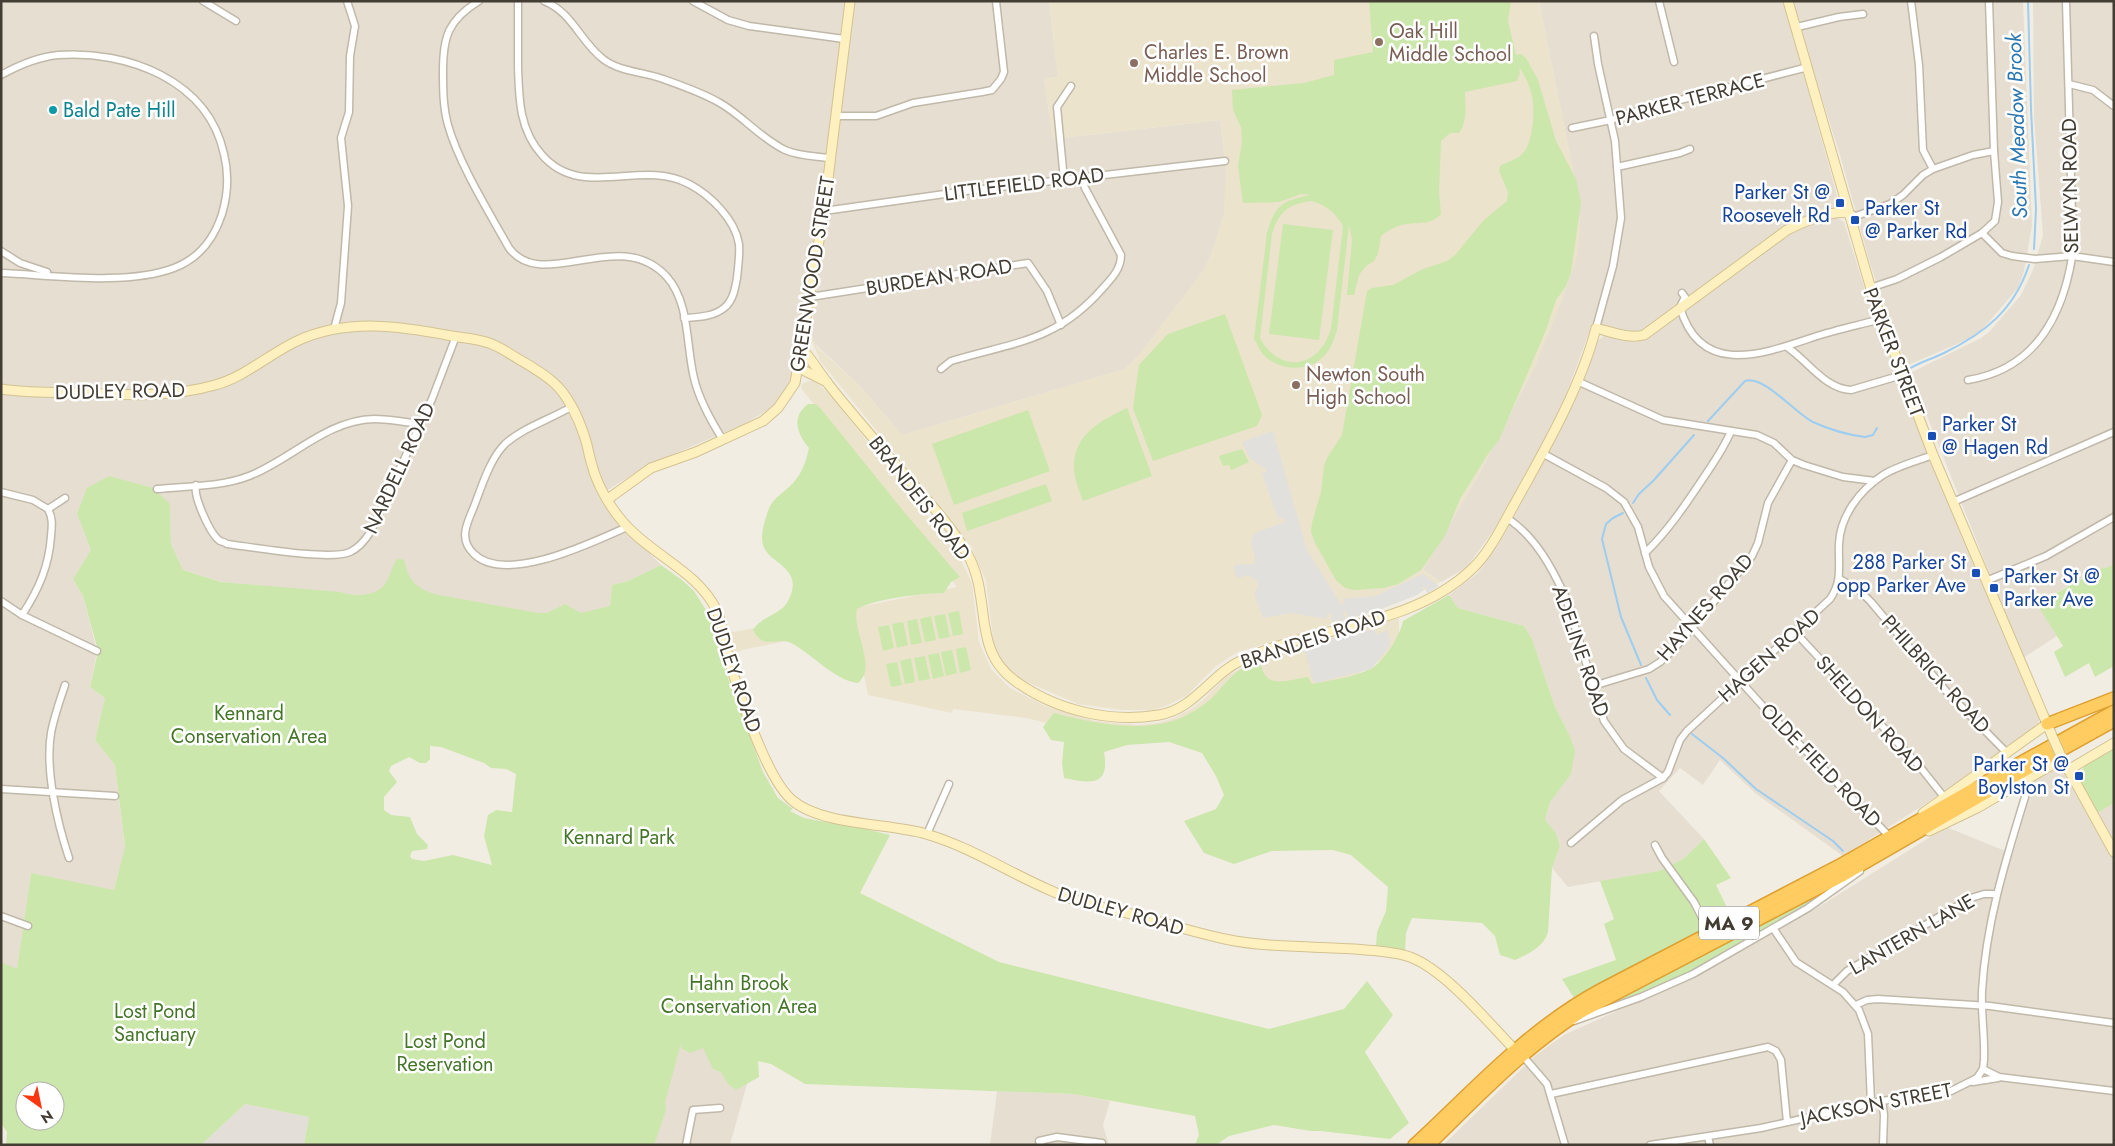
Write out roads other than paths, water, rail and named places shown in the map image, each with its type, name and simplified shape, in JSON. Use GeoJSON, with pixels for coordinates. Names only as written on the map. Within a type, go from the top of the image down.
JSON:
{"type":"FeatureCollection","features":[{"type":"Feature","properties":{"kind":"highway"},"geometry":{"type":"LineString","coordinates":[[2047,724],[2114,698]]}},
{"type":"Feature","properties":{"kind":"highway","name":"MA 9"},"geometry":{"type":"LineString","coordinates":[[1414,1145],[1518,1052],[1558,1027],[1610,996],[1886,851],[1894,841],[1996,776],[2114,711]]}},
{"type":"Feature","properties":{"kind":"highway","name":"MA 9"},"geometry":{"type":"LineString","coordinates":[[1429,1145],[1548,1022],[1583,1000],[1710,933],[1894,841],[2114,721]]}},
{"type":"Feature","properties":{"kind":"street"},"geometry":{"type":"LineString","coordinates":[[203,1],[236,20]]}},
{"type":"Feature","properties":{"kind":"street"},"geometry":{"type":"LineString","coordinates":[[334,329],[341,303],[348,206],[341,138],[349,112],[350,56],[355,26],[346,1]]}},
{"type":"Feature","properties":{"kind":"street"},"geometry":{"type":"LineString","coordinates":[[479,1],[459,15],[446,33],[443,61],[444,104],[454,141],[509,248],[514,255],[528,264],[539,265],[612,255],[634,256],[656,266],[676,288],[681,301],[694,380],[701,400],[723,440]]}},
{"type":"Feature","properties":{"kind":"street"},"geometry":{"type":"LineString","coordinates":[[518,1],[518,99],[521,116],[527,132],[542,155],[555,167],[568,174],[580,177],[603,178],[645,174],[676,178],[690,184],[705,195],[722,212],[732,226],[739,245],[739,259],[733,296],[728,304],[716,313],[684,318]]}},
{"type":"Feature","properties":{"kind":"street"},"geometry":{"type":"LineString","coordinates":[[544,1],[562,11],[603,59],[707,96],[735,112],[773,143],[786,150],[799,154],[829,158]]}},
{"type":"Feature","properties":{"kind":"street"},"geometry":{"type":"LineString","coordinates":[[693,1],[728,20],[749,26],[844,39]]}},
{"type":"Feature","properties":{"kind":"street","name":"GREENWOOD STREET"},"geometry":{"type":"LineString","coordinates":[[608,499],[651,468],[723,440],[763,421],[778,408],[795,383],[824,212],[829,158],[850,1]]}},
{"type":"Feature","properties":{"kind":"street"},"geometry":{"type":"LineString","coordinates":[[836,116],[876,116],[913,103],[992,90],[1002,79],[1004,72],[996,1]]}},
{"type":"Feature","properties":{"kind":"street"},"geometry":{"type":"LineString","coordinates":[[1659,1],[1674,62]]}},
{"type":"Feature","properties":{"kind":"street","name":"PARKER STREET"},"geometry":{"type":"LineString","coordinates":[[1788,1],[1870,288],[1902,375],[1933,455],[2053,738],[2068,770],[2114,852]]}},
{"type":"Feature","properties":{"kind":"street"},"geometry":{"type":"LineString","coordinates":[[1911,1],[1919,65],[1923,150],[1933,169]]}},
{"type":"Feature","properties":{"kind":"street"},"geometry":{"type":"LineString","coordinates":[[1870,288],[1921,268],[1982,233],[1995,221],[1998,202],[1994,151],[1990,1]]}},
{"type":"Feature","properties":{"kind":"street","name":"SELWYN ROAD"},"geometry":{"type":"LineString","coordinates":[[1968,380],[1985,376],[2003,368],[2034,348],[2049,327],[2058,307],[2072,256],[2066,1]]}},
{"type":"Feature","properties":{"kind":"street"},"geometry":{"type":"LineString","coordinates":[[1797,28],[1839,17],[1863,14]]}},
{"type":"Feature","properties":{"kind":"street","name":"BRANDEIS ROAD"},"geometry":{"type":"LineString","coordinates":[[801,347],[827,382],[943,520],[967,553],[977,574],[980,586],[990,650],[1005,674],[1019,684],[1054,702],[1105,716],[1139,718],[1164,714],[1190,702],[1225,670],[1241,660],[1270,649],[1377,619],[1411,607],[1459,580],[1475,566],[1507,518],[1542,453],[1577,381],[1596,328],[1619,239],[1621,218],[1617,167],[1611,120],[1598,64],[1594,36]]}},
{"type":"Feature","properties":{"kind":"street"},"geometry":{"type":"LineString","coordinates":[[1,75],[37,59],[58,55],[112,59],[162,74],[196,99],[207,112],[222,145],[228,172],[224,206],[218,227],[209,244],[192,258],[163,271],[134,276],[102,278],[1,273]]}},
{"type":"Feature","properties":{"kind":"street","name":"PARKER TERRACE"},"geometry":{"type":"LineString","coordinates":[[1572,128],[1611,120],[1630,113],[1808,67]]}},
{"type":"Feature","properties":{"kind":"street"},"geometry":{"type":"LineString","coordinates":[[2069,84],[2093,90],[2114,106]]}},
{"type":"Feature","properties":{"kind":"street"},"geometry":{"type":"LineString","coordinates":[[1064,180],[1057,107],[1071,86]]}},
{"type":"Feature","properties":{"kind":"street"},"geometry":{"type":"LineString","coordinates":[[1617,167],[1690,149]]}},
{"type":"Feature","properties":{"kind":"street"},"geometry":{"type":"LineString","coordinates":[[1596,328],[1626,336],[1636,337],[1644,334],[1787,230],[1800,223],[1840,212],[1856,216],[1890,204],[1903,195],[1923,175],[1933,169],[1974,155],[1994,151]]}},
{"type":"Feature","properties":{"kind":"street","name":"LITTLEFIELD ROAD"},"geometry":{"type":"LineString","coordinates":[[824,212],[966,190],[1225,161]]}},
{"type":"Feature","properties":{"kind":"street"},"geometry":{"type":"LineString","coordinates":[[941,369],[951,361],[1041,336],[1061,325],[1094,299],[1117,272],[1121,263],[1121,255],[1085,188],[1082,178]]}},
{"type":"Feature","properties":{"kind":"street"},"geometry":{"type":"LineString","coordinates":[[1982,233],[2002,253],[2012,256],[2035,259],[2072,256],[2114,262]]}},
{"type":"Feature","properties":{"kind":"street"},"geometry":{"type":"LineString","coordinates":[[2,252],[34,269],[65,276]]}},
{"type":"Feature","properties":{"kind":"street","name":"BURDEAN ROAD"},"geometry":{"type":"LineString","coordinates":[[810,297],[1028,263],[1047,291],[1061,325]]}},
{"type":"Feature","properties":{"kind":"street"},"geometry":{"type":"LineString","coordinates":[[1682,294],[1685,297],[1680,308],[1685,322],[1697,341],[1714,352],[1728,356],[1741,356],[1787,347],[1881,318]]}},
{"type":"Feature","properties":{"kind":"street","name":"DUDLEY ROAD"},"geometry":{"type":"LineString","coordinates":[[1,389],[107,394],[179,393],[215,385],[235,378],[291,344],[334,329],[386,326],[456,336],[489,343],[529,365],[553,382],[571,407],[587,443],[598,482],[620,519],[648,546],[694,582],[712,602],[720,621],[730,663],[756,738],[776,780],[791,800],[801,807],[816,813],[927,834],[1054,893],[1199,933],[1258,944],[1385,952],[1409,956],[1432,970],[1449,984],[1541,1075],[1551,1094],[1565,1145]]}},
{"type":"Feature","properties":{"kind":"street","name":"NARDELL ROAD"},"geometry":{"type":"LineString","coordinates":[[196,485],[199,504],[214,536],[220,541],[227,544],[320,555],[338,555],[350,552],[366,539],[371,531],[432,399],[456,336]]}},
{"type":"Feature","properties":{"kind":"street"},"geometry":{"type":"LineString","coordinates":[[1787,347],[1823,378],[1842,390],[1851,390],[1902,375]]}},
{"type":"Feature","properties":{"kind":"street","name":"BRANDEIS ROAD"},"geometry":{"type":"LineString","coordinates":[[799,368],[827,382]]}},
{"type":"Feature","properties":{"kind":"street"},"geometry":{"type":"LineString","coordinates":[[1577,381],[1662,420],[1765,437],[1792,460],[1843,477],[1875,481]]}},
{"type":"Feature","properties":{"kind":"street"},"geometry":{"type":"LineString","coordinates":[[571,407],[522,431],[504,445],[488,472],[471,514],[465,530],[465,542],[470,550],[483,561],[495,564],[534,563],[591,543],[627,527]]}},
{"type":"Feature","properties":{"kind":"street"},"geometry":{"type":"LineString","coordinates":[[157,489],[235,480],[249,476],[321,435],[358,422],[388,420],[420,424]]}},
{"type":"Feature","properties":{"kind":"street"},"geometry":{"type":"LineString","coordinates":[[1645,553],[1656,543],[1684,507],[1726,444],[1731,431]]}},
{"type":"Feature","properties":{"kind":"street"},"geometry":{"type":"LineString","coordinates":[[1953,502],[2114,432]]}},
{"type":"Feature","properties":{"kind":"street","name":"OLDE FIELD ROAD"},"geometry":{"type":"LineString","coordinates":[[1542,453],[1606,488],[1624,502],[1638,526],[1645,553],[1659,588],[1740,681],[1894,841]]}},
{"type":"Feature","properties":{"kind":"street"},"geometry":{"type":"LineString","coordinates":[[1840,579],[1839,544],[1841,527],[1861,494],[1885,474],[1933,455]]}},
{"type":"Feature","properties":{"kind":"street","name":"HAYNES ROAD"},"geometry":{"type":"LineString","coordinates":[[1593,686],[1649,669],[1674,649],[1752,556],[1758,543],[1768,503],[1792,460]]}},
{"type":"Feature","properties":{"kind":"street"},"geometry":{"type":"LineString","coordinates":[[1,492],[33,500],[48,509],[51,515],[52,525],[48,564],[37,590],[22,615]]}},
{"type":"Feature","properties":{"kind":"street"},"geometry":{"type":"LineString","coordinates":[[48,509],[65,498]]}},
{"type":"Feature","properties":{"kind":"street"},"geometry":{"type":"LineString","coordinates":[[1986,581],[2046,556],[2114,517]]}},
{"type":"Feature","properties":{"kind":"street","name":"ADELINE ROAD"},"geometry":{"type":"LineString","coordinates":[[1507,518],[1527,534],[1551,568],[1566,598],[1604,721],[1617,741],[1641,763],[1663,778]]}},
{"type":"Feature","properties":{"kind":"street","name":"HAGEN ROAD"},"geometry":{"type":"LineString","coordinates":[[1663,778],[1668,772],[1680,740],[1687,731],[1830,599],[1840,579]]}},
{"type":"Feature","properties":{"kind":"street","name":"PHILBRICK ROAD"},"geometry":{"type":"LineString","coordinates":[[1840,579],[1860,591],[1871,602],[1946,691],[2007,753]]}},
{"type":"Feature","properties":{"kind":"street"},"geometry":{"type":"LineString","coordinates":[[1,601],[22,615],[97,650]]}},
{"type":"Feature","properties":{"kind":"street","name":"SHELDON ROAD"},"geometry":{"type":"LineString","coordinates":[[1795,632],[1921,768],[1944,797]]}},
{"type":"Feature","properties":{"kind":"street"},"geometry":{"type":"LineString","coordinates":[[65,685],[51,734],[53,792],[61,834],[69,858]]}},
{"type":"Feature","properties":{"kind":"street"},"geometry":{"type":"LineString","coordinates":[[1894,841],[1944,797],[2047,724]]}},
{"type":"Feature","properties":{"kind":"street"},"geometry":{"type":"LineString","coordinates":[[2068,770],[2114,743]]}},
{"type":"Feature","properties":{"kind":"street"},"geometry":{"type":"LineString","coordinates":[[1894,841],[1969,812],[2062,758]]}},
{"type":"Feature","properties":{"kind":"street"},"geometry":{"type":"LineString","coordinates":[[1570,843],[1622,800],[1663,778]]}},
{"type":"Feature","properties":{"kind":"street"},"geometry":{"type":"LineString","coordinates":[[1999,1077],[1983,1069],[1982,1006],[1984,972],[1996,894],[2025,797],[2025,791],[2021,782]]}},
{"type":"Feature","properties":{"kind":"street"},"geometry":{"type":"LineString","coordinates":[[927,834],[949,784]]}},
{"type":"Feature","properties":{"kind":"street"},"geometry":{"type":"LineString","coordinates":[[1,789],[115,796]]}},
{"type":"Feature","properties":{"kind":"street"},"geometry":{"type":"LineString","coordinates":[[1655,845],[1662,858],[1694,902],[1710,933]]}},
{"type":"Feature","properties":{"kind":"street"},"geometry":{"type":"LineString","coordinates":[[1558,1027],[1632,1001],[1718,961],[1824,898],[1886,851]]}},
{"type":"Feature","properties":{"kind":"street","name":"LANTERN LANE"},"geometry":{"type":"LineString","coordinates":[[1833,985],[1847,971],[1971,898],[1984,894],[1996,894]]}},
{"type":"Feature","properties":{"kind":"street"},"geometry":{"type":"LineString","coordinates":[[1,916],[28,926]]}},
{"type":"Feature","properties":{"kind":"street"},"geometry":{"type":"LineString","coordinates":[[1773,928],[1788,954],[1800,966],[1833,985],[1856,1005],[1862,1015],[1868,1034],[1871,1103]]}},
{"type":"Feature","properties":{"kind":"street"},"geometry":{"type":"LineString","coordinates":[[1856,1005],[1867,1000],[1878,999],[1982,1006],[2114,1023]]}},
{"type":"Feature","properties":{"kind":"street"},"geometry":{"type":"LineString","coordinates":[[1551,1094],[1768,1047],[1776,1052],[1781,1060],[1787,1122]]}},
{"type":"Feature","properties":{"kind":"street","name":"JACKSON STREET"},"geometry":{"type":"LineString","coordinates":[[1650,1145],[1708,1137],[1882,1101],[1947,1092],[1970,1083],[1977,1078],[1983,1069]]}},
{"type":"Feature","properties":{"kind":"street"},"geometry":{"type":"LineString","coordinates":[[1970,1083],[1999,1077],[2114,1092]]}},
{"type":"Feature","properties":{"kind":"street"},"geometry":{"type":"LineString","coordinates":[[1882,1101],[1884,1115],[1883,1145]]}},
{"type":"Feature","properties":{"kind":"street"},"geometry":{"type":"LineString","coordinates":[[686,1145],[693,1110],[720,1108]]}},
{"type":"Feature","properties":{"kind":"street"},"geometry":{"type":"LineString","coordinates":[[1041,1145],[1039,1141],[1057,1137],[1102,1143]]}},
{"type":"Feature","properties":{"kind":"street"},"geometry":{"type":"LineString","coordinates":[[1708,1137],[1710,1145]]}},
{"type":"Feature","properties":{"kind":"waterway","name":"South Meadow Brook"},"geometry":{"type":"LineString","coordinates":[[2028,1],[2036,209],[2034,249]]}},
{"type":"Feature","properties":{"kind":"waterway","name":"South Meadow Brook"},"geometry":{"type":"LineString","coordinates":[[1909,369],[1959,345],[1985,328],[2015,295],[2029,265]]}},
{"type":"Feature","properties":{"kind":"waterway","name":"South Meadow Brook"},"geometry":{"type":"LineString","coordinates":[[1708,421],[1745,381],[1752,380],[1770,389],[1806,418],[1825,427],[1865,437],[1873,435],[1877,428]]}},
{"type":"Feature","properties":{"kind":"waterway","name":"South Meadow Brook"},"geometry":{"type":"LineString","coordinates":[[1633,503],[1639,494],[1694,435]]}},
{"type":"Feature","properties":{"kind":"waterway","name":"South Meadow Brook"},"geometry":{"type":"LineString","coordinates":[[1623,513],[1606,524],[1602,539],[1621,617],[1641,665]]}},
{"type":"Feature","properties":{"kind":"waterway","name":"South Meadow Brook"},"geometry":{"type":"LineString","coordinates":[[1646,678],[1657,700],[1670,715]]}},
{"type":"Feature","properties":{"kind":"waterway","name":"South Meadow Brook"},"geometry":{"type":"LineString","coordinates":[[1692,734],[1723,758],[1756,789],[1833,841],[1843,851]]}},
{"type":"Feature","properties":{"kind":"place","name":"Oak Hill Middle School"},"geometry":{"type":"Point","coordinates":[1379,42]}},
{"type":"Feature","properties":{"kind":"place","name":"Charles E. Brown Middle School"},"geometry":{"type":"Point","coordinates":[1134,63]}},
{"type":"Feature","properties":{"kind":"place","name":"Bald Pate Hill"},"geometry":{"type":"Point","coordinates":[53,110]}},
{"type":"Feature","properties":{"kind":"place","name":"Parker St @ Roosevelt Rd"},"geometry":{"type":"Point","coordinates":[1840,203]}},
{"type":"Feature","properties":{"kind":"place","name":"Parker St @ Parker Rd"},"geometry":{"type":"Point","coordinates":[1855,220]}},
{"type":"Feature","properties":{"kind":"place","name":"Newton South High School"},"geometry":{"type":"Point","coordinates":[1296,385]}},
{"type":"Feature","properties":{"kind":"place","name":"Parker St @ Hagen Rd"},"geometry":{"type":"Point","coordinates":[1932,436]}},
{"type":"Feature","properties":{"kind":"place","name":"288 Parker St opp Parker Ave"},"geometry":{"type":"Point","coordinates":[1976,573]}},
{"type":"Feature","properties":{"kind":"place","name":"Parker St @ Parker Ave"},"geometry":{"type":"Point","coordinates":[1994,588]}},
{"type":"Feature","properties":{"kind":"place","name":"Parker St @ Boylston St"},"geometry":{"type":"Point","coordinates":[2079,776]}},
{"type":"Feature","properties":{"kind":"park label","name":"Kennard Conservation Area"},"geometry":{"type":"Point","coordinates":[249,724]}},
{"type":"Feature","properties":{"kind":"park label","name":"Kennard Park"},"geometry":{"type":"Point","coordinates":[619,837]}},
{"type":"Feature","properties":{"kind":"park label","name":"Hahn Brook Conservation Area"},"geometry":{"type":"Point","coordinates":[739,994]}},
{"type":"Feature","properties":{"kind":"park label","name":"Lost Pond Sanctuary"},"geometry":{"type":"Point","coordinates":[155,1022]}},
{"type":"Feature","properties":{"kind":"park label","name":"Lost Pond Reservation"},"geometry":{"type":"Point","coordinates":[445,1052]}}]}
